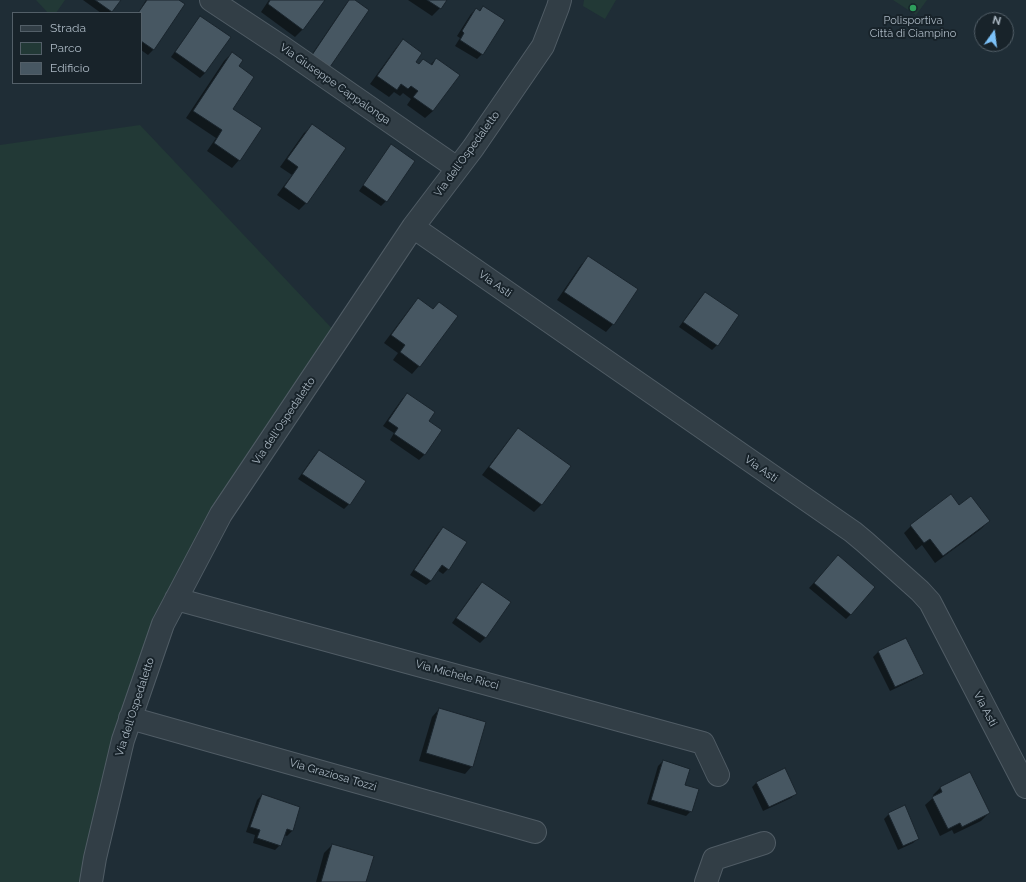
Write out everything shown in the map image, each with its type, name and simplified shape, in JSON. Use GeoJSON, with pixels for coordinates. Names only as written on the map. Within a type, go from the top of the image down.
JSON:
{"type":"FeatureCollection","features":[{"type":"Feature","properties":{"kind":"street","name":"Via Giuseppe Cappalonga"},"geometry":{"type":"LineString","coordinates":[[211,0],[282,47],[457,168]]}},
{"type":"Feature","properties":{"kind":"street","name":"Via dell'Ospedaletto"},"geometry":{"type":"LineString","coordinates":[[91,882],[95,858],[123,740],[163,624],[221,514],[413,227],[473,148],[543,46],[560,0]]}},
{"type":"Feature","properties":{"kind":"street","name":"Via Asti"},"geometry":{"type":"LineString","coordinates":[[413,227],[853,532],[920,591],[930,602],[1026,787]]}},
{"type":"Feature","properties":{"kind":"street","name":"Via Michele Ricci"},"geometry":{"type":"LineString","coordinates":[[176,599],[703,743],[718,775]]}},
{"type":"Feature","properties":{"kind":"street","name":"Via Graziosa Tozzi"},"geometry":{"type":"LineString","coordinates":[[130,718],[535,832]]}},
{"type":"Feature","properties":{"kind":"street"},"geometry":{"type":"LineString","coordinates":[[706,882],[714,859],[764,843]]}},
{"type":"Feature","properties":{"kind":"green space"},"geometry":{"type":"Polygon","coordinates":[[[36,0],[65,0],[57,12],[47,12],[36,0]]]}},
{"type":"Feature","properties":{"kind":"green space"},"geometry":{"type":"Polygon","coordinates":[[[584,0],[616,0],[605,19],[583,6],[584,0]]]}},
{"type":"Feature","properties":{"kind":"green space","name":"Polisportiva Città di Ciampino"},"geometry":{"type":"Polygon","coordinates":[[[893,0],[927,0],[916,15],[893,0]]]}},
{"type":"Feature","properties":{"kind":"green space"},"geometry":{"type":"Polygon","coordinates":[[[140,125],[340,337],[176,599],[91,882],[0,882],[0,145],[140,125]]]}},
{"type":"Feature","properties":{"kind":"building"},"geometry":{"type":"Polygon","coordinates":[[[95,0],[121,0],[112,12],[95,0]]]}},
{"type":"Feature","properties":{"kind":"building"},"geometry":{"type":"Polygon","coordinates":[[[147,0],[179,0],[185,4],[154,50],[142,42],[142,12],[139,12],[147,0]]]}},
{"type":"Feature","properties":{"kind":"building"},"geometry":{"type":"Polygon","coordinates":[[[270,0],[325,0],[303,30],[268,4],[270,0]]]}},
{"type":"Feature","properties":{"kind":"building"},"geometry":{"type":"Polygon","coordinates":[[[349,0],[355,0],[369,10],[330,67],[312,55],[349,0]]]}},
{"type":"Feature","properties":{"kind":"building"},"geometry":{"type":"Polygon","coordinates":[[[427,0],[447,0],[441,9],[427,0]]]}},
{"type":"Feature","properties":{"kind":"building"},"geometry":{"type":"Polygon","coordinates":[[[483,6],[505,20],[483,55],[460,40],[464,33],[462,31],[476,8],[480,11],[483,6]]]}},
{"type":"Feature","properties":{"kind":"building"},"geometry":{"type":"Polygon","coordinates":[[[200,16],[231,37],[205,73],[175,52],[200,16]]]}},
{"type":"Feature","properties":{"kind":"building"},"geometry":{"type":"Polygon","coordinates":[[[403,39],[422,53],[416,62],[419,64],[423,59],[432,65],[436,58],[460,75],[433,111],[413,97],[418,91],[411,86],[408,89],[401,84],[397,90],[377,76],[403,39]]]}},
{"type":"Feature","properties":{"kind":"building"},"geometry":{"type":"Polygon","coordinates":[[[232,52],[243,60],[239,66],[254,77],[233,109],[262,128],[240,161],[214,143],[222,130],[193,111],[232,52]]]}},
{"type":"Feature","properties":{"kind":"building"},"geometry":{"type":"Polygon","coordinates":[[[312,124],[346,148],[307,204],[284,187],[298,167],[287,159],[312,124]]]}},
{"type":"Feature","properties":{"kind":"building"},"geometry":{"type":"Polygon","coordinates":[[[391,144],[415,161],[387,202],[363,185],[391,144]]]}},
{"type":"Feature","properties":{"kind":"building"},"geometry":{"type":"Polygon","coordinates":[[[588,256],[638,289],[614,325],[564,292],[588,256]]]}},
{"type":"Feature","properties":{"kind":"building"},"geometry":{"type":"Polygon","coordinates":[[[705,292],[739,315],[718,346],[683,322],[705,292]]]}},
{"type":"Feature","properties":{"kind":"building"},"geometry":{"type":"Polygon","coordinates":[[[418,298],[433,309],[439,302],[458,316],[420,367],[400,352],[405,345],[391,335],[418,298]]]}},
{"type":"Feature","properties":{"kind":"building"},"geometry":{"type":"Polygon","coordinates":[[[407,393],[435,412],[429,421],[442,430],[425,455],[394,434],[398,428],[388,421],[407,393]]]}},
{"type":"Feature","properties":{"kind":"building"},"geometry":{"type":"Polygon","coordinates":[[[518,428],[571,466],[542,505],[489,467],[518,428]]]}},
{"type":"Feature","properties":{"kind":"building"},"geometry":{"type":"Polygon","coordinates":[[[319,450],[366,481],[350,505],[302,474],[319,450]]]}},
{"type":"Feature","properties":{"kind":"building"},"geometry":{"type":"Polygon","coordinates":[[[951,494],[959,505],[971,496],[990,521],[943,556],[930,539],[924,543],[910,525],[951,494]]]}},
{"type":"Feature","properties":{"kind":"building"},"geometry":{"type":"Polygon","coordinates":[[[443,527],[467,542],[449,570],[442,565],[431,581],[414,570],[443,527]]]}},
{"type":"Feature","properties":{"kind":"building"},"geometry":{"type":"Polygon","coordinates":[[[838,555],[875,587],[851,615],[814,583],[838,555]]]}},
{"type":"Feature","properties":{"kind":"building"},"geometry":{"type":"Polygon","coordinates":[[[482,582],[511,602],[486,638],[456,618],[482,582]]]}},
{"type":"Feature","properties":{"kind":"building"},"geometry":{"type":"Polygon","coordinates":[[[906,638],[924,674],[895,687],[878,651],[906,638]]]}},
{"type":"Feature","properties":{"kind":"building"},"geometry":{"type":"Polygon","coordinates":[[[439,708],[486,722],[473,767],[426,753],[439,708]]]}},
{"type":"Feature","properties":{"kind":"building"},"geometry":{"type":"Polygon","coordinates":[[[663,760],[690,769],[685,785],[699,789],[692,812],[651,800],[663,760]]]}},
{"type":"Feature","properties":{"kind":"building"},"geometry":{"type":"Polygon","coordinates":[[[785,768],[797,794],[769,807],[756,782],[785,768]]]}},
{"type":"Feature","properties":{"kind":"building"},"geometry":{"type":"Polygon","coordinates":[[[970,772],[990,813],[962,827],[960,823],[948,829],[932,797],[942,792],[940,787],[970,772]]]}},
{"type":"Feature","properties":{"kind":"building"},"geometry":{"type":"Polygon","coordinates":[[[262,794],[300,807],[293,831],[287,829],[281,846],[257,838],[260,830],[250,827],[262,794]]]}},
{"type":"Feature","properties":{"kind":"building"},"geometry":{"type":"Polygon","coordinates":[[[905,805],[919,839],[903,846],[888,813],[905,805]]]}},
{"type":"Feature","properties":{"kind":"building"},"geometry":{"type":"Polygon","coordinates":[[[332,844],[374,856],[366,882],[321,882],[332,844]]]}},
{"type":"Feature","properties":{"kind":"place","name":"Polisportiva Città di Ciampino"},"geometry":{"type":"Point","coordinates":[913,8]}}]}
